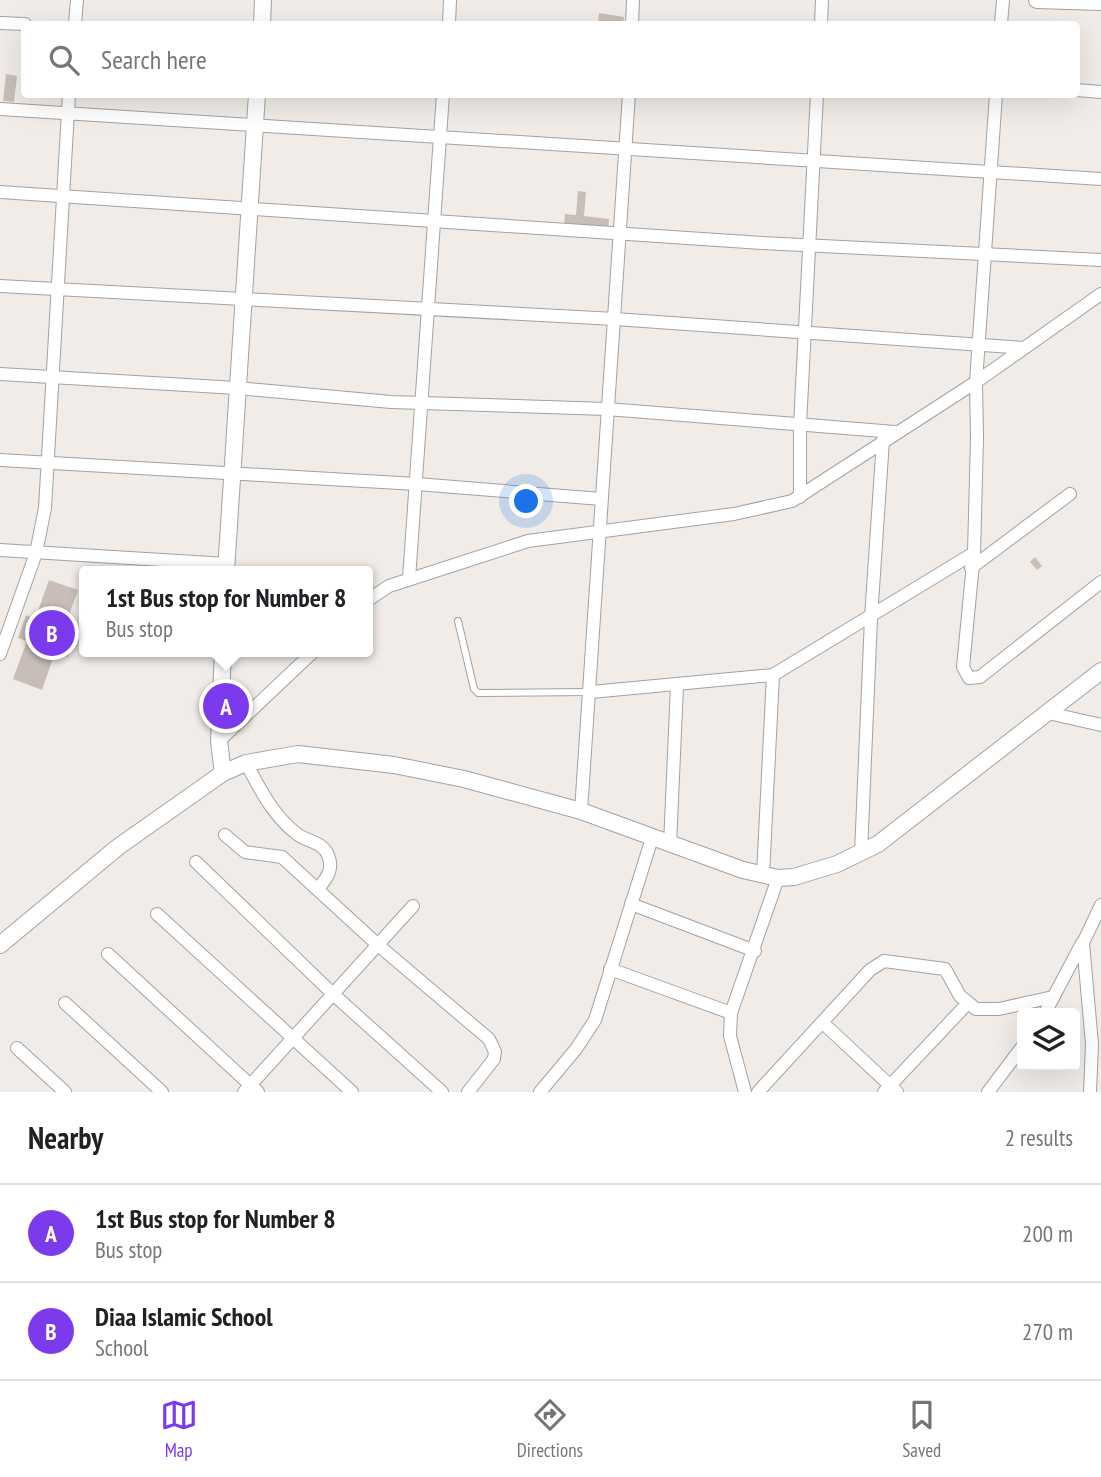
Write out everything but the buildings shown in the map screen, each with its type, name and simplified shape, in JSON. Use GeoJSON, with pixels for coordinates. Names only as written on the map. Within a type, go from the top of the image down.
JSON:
{"type":"FeatureCollection","features":[{"type":"Feature","properties":{"kind":"street"},"geometry":{"type":"LineString","coordinates":[[75,21],[77,0]]}},
{"type":"Feature","properties":{"kind":"street"},"geometry":{"type":"LineString","coordinates":[[262,21],[263,0]]}},
{"type":"Feature","properties":{"kind":"street"},"geometry":{"type":"LineString","coordinates":[[449,21],[450,0]]}},
{"type":"Feature","properties":{"kind":"street"},"geometry":{"type":"LineString","coordinates":[[632,21],[633,0]]}},
{"type":"Feature","properties":{"kind":"street"},"geometry":{"type":"LineString","coordinates":[[821,21],[822,0]]}},
{"type":"Feature","properties":{"kind":"street"},"geometry":{"type":"LineString","coordinates":[[1001,21],[1003,0]]}},
{"type":"Feature","properties":{"kind":"street"},"geometry":{"type":"LineString","coordinates":[[1037,0],[1101,2]]}},
{"type":"Feature","properties":{"kind":"street"},"geometry":{"type":"LineString","coordinates":[[0,23],[21,24]]}},
{"type":"Feature","properties":{"kind":"street"},"geometry":{"type":"LineString","coordinates":[[1080,90],[1101,92]]}},
{"type":"Feature","properties":{"kind":"street"},"geometry":{"type":"LineString","coordinates":[[0,654],[36,553],[45,508],[69,98]]}},
{"type":"Feature","properties":{"kind":"street"},"geometry":{"type":"LineString","coordinates":[[227,566],[257,98]]}},
{"type":"Feature","properties":{"kind":"street"},"geometry":{"type":"LineString","coordinates":[[408,579],[417,484],[443,98]]}},
{"type":"Feature","properties":{"kind":"street"},"geometry":{"type":"LineString","coordinates":[[582,811],[629,98]]}},
{"type":"Feature","properties":{"kind":"street"},"geometry":{"type":"LineString","coordinates":[[800,497],[800,425],[817,98]]}},
{"type":"Feature","properties":{"kind":"street"},"geometry":{"type":"LineString","coordinates":[[996,98],[976,382],[974,553],[963,667],[969,678],[975,679],[1101,582]]}},
{"type":"Feature","properties":{"kind":"street"},"geometry":{"type":"LineString","coordinates":[[0,109],[256,128],[1101,179]]}},
{"type":"Feature","properties":{"kind":"street"},"geometry":{"type":"LineString","coordinates":[[0,192],[435,219],[620,234],[984,256],[1101,260]]}},
{"type":"Feature","properties":{"kind":"street"},"geometry":{"type":"LineString","coordinates":[[0,286],[615,320],[1024,348]]}},
{"type":"Feature","properties":{"kind":"street"},"geometry":{"type":"LineString","coordinates":[[373,597],[389,586],[506,547],[783,505],[800,497],[895,432],[976,382],[1101,294]]}},
{"type":"Feature","properties":{"kind":"street"},"geometry":{"type":"LineString","coordinates":[[0,374],[237,388],[422,403],[607,409],[895,432]]}},
{"type":"Feature","properties":{"kind":"street"},"geometry":{"type":"LineString","coordinates":[[861,853],[871,618],[883,440]]}},
{"type":"Feature","properties":{"kind":"street"},"geometry":{"type":"LineString","coordinates":[[0,460],[417,484],[601,499]]}},
{"type":"Feature","properties":{"kind":"street"},"geometry":{"type":"LineString","coordinates":[[971,568],[1070,494]]}},
{"type":"Feature","properties":{"kind":"street"},"geometry":{"type":"LineString","coordinates":[[0,550],[202,566]]}},
{"type":"Feature","properties":{"kind":"street"},"geometry":{"type":"LineString","coordinates":[[591,692],[774,675],[974,553]]}},
{"type":"Feature","properties":{"kind":"street"},"geometry":{"type":"LineString","coordinates":[[223,657],[219,741],[223,773]]}},
{"type":"Feature","properties":{"kind":"street"},"geometry":{"type":"LineString","coordinates":[[219,741],[308,657]]}},
{"type":"Feature","properties":{"kind":"street"},"geometry":{"type":"LineString","coordinates":[[0,945],[118,847],[223,773],[246,763],[298,754],[355,759],[464,779],[582,811],[670,845],[771,876],[809,873],[861,853],[1101,671]]}},
{"type":"Feature","properties":{"kind":"street"},"geometry":{"type":"LineString","coordinates":[[745,1092],[730,1036],[731,1013],[754,951],[771,876],[774,675]]}},
{"type":"Feature","properties":{"kind":"street"},"geometry":{"type":"LineString","coordinates":[[670,845],[677,686]]}},
{"type":"Feature","properties":{"kind":"street"},"geometry":{"type":"LineString","coordinates":[[1048,713],[1101,725]]}},
{"type":"Feature","properties":{"kind":"street"},"geometry":{"type":"LineString","coordinates":[[246,763],[269,806],[298,835],[319,845],[329,856],[330,872],[318,889]]}},
{"type":"Feature","properties":{"kind":"street"},"geometry":{"type":"LineString","coordinates":[[225,835],[245,852],[282,857],[378,945],[489,1039],[495,1052],[494,1059],[468,1092]]}},
{"type":"Feature","properties":{"kind":"street"},"geometry":{"type":"LineString","coordinates":[[541,1092],[587,1034],[601,1006],[610,969],[652,838]]}},
{"type":"Feature","properties":{"kind":"street"},"geometry":{"type":"LineString","coordinates":[[196,862],[333,994],[442,1092]]}},
{"type":"Feature","properties":{"kind":"street"},"geometry":{"type":"LineString","coordinates":[[631,904],[754,951]]}},
{"type":"Feature","properties":{"kind":"street"},"geometry":{"type":"LineString","coordinates":[[1048,1008],[1101,905]]}},
{"type":"Feature","properties":{"kind":"street"},"geometry":{"type":"LineString","coordinates":[[108,954],[251,1090],[293,1038],[413,906]]}},
{"type":"Feature","properties":{"kind":"street"},"geometry":{"type":"LineString","coordinates":[[157,914],[352,1092]]}},
{"type":"Feature","properties":{"kind":"street"},"geometry":{"type":"LineString","coordinates":[[1083,943],[1092,1044],[1090,1092]]}},
{"type":"Feature","properties":{"kind":"street"},"geometry":{"type":"LineString","coordinates":[[758,1092],[870,970],[884,961],[944,969],[967,1004],[987,1010],[1053,997]]}},
{"type":"Feature","properties":{"kind":"street"},"geometry":{"type":"LineString","coordinates":[[610,969],[731,1013]]}},
{"type":"Feature","properties":{"kind":"street"},"geometry":{"type":"LineString","coordinates":[[65,1003],[162,1092]]}},
{"type":"Feature","properties":{"kind":"street"},"geometry":{"type":"LineString","coordinates":[[823,1023],[890,1090],[967,1004]]}},
{"type":"Feature","properties":{"kind":"street"},"geometry":{"type":"LineString","coordinates":[[17,1048],[65,1092]]}},
{"type":"Feature","properties":{"kind":"street"},"geometry":{"type":"LineString","coordinates":[[988,1092],[1017,1054]]}},
{"type":"Feature","properties":{"kind":"lane"},"geometry":{"type":"LineString","coordinates":[[458,621],[474,689],[478,693],[591,692]]}},
{"type":"Feature","properties":{"kind":"place","name":"Diaa Islamic School"},"geometry":{"type":"Point","coordinates":[52,633]}},
{"type":"Feature","properties":{"kind":"place","name":"1st Bus stop for Number 8"},"geometry":{"type":"Point","coordinates":[226,706]}}]}
